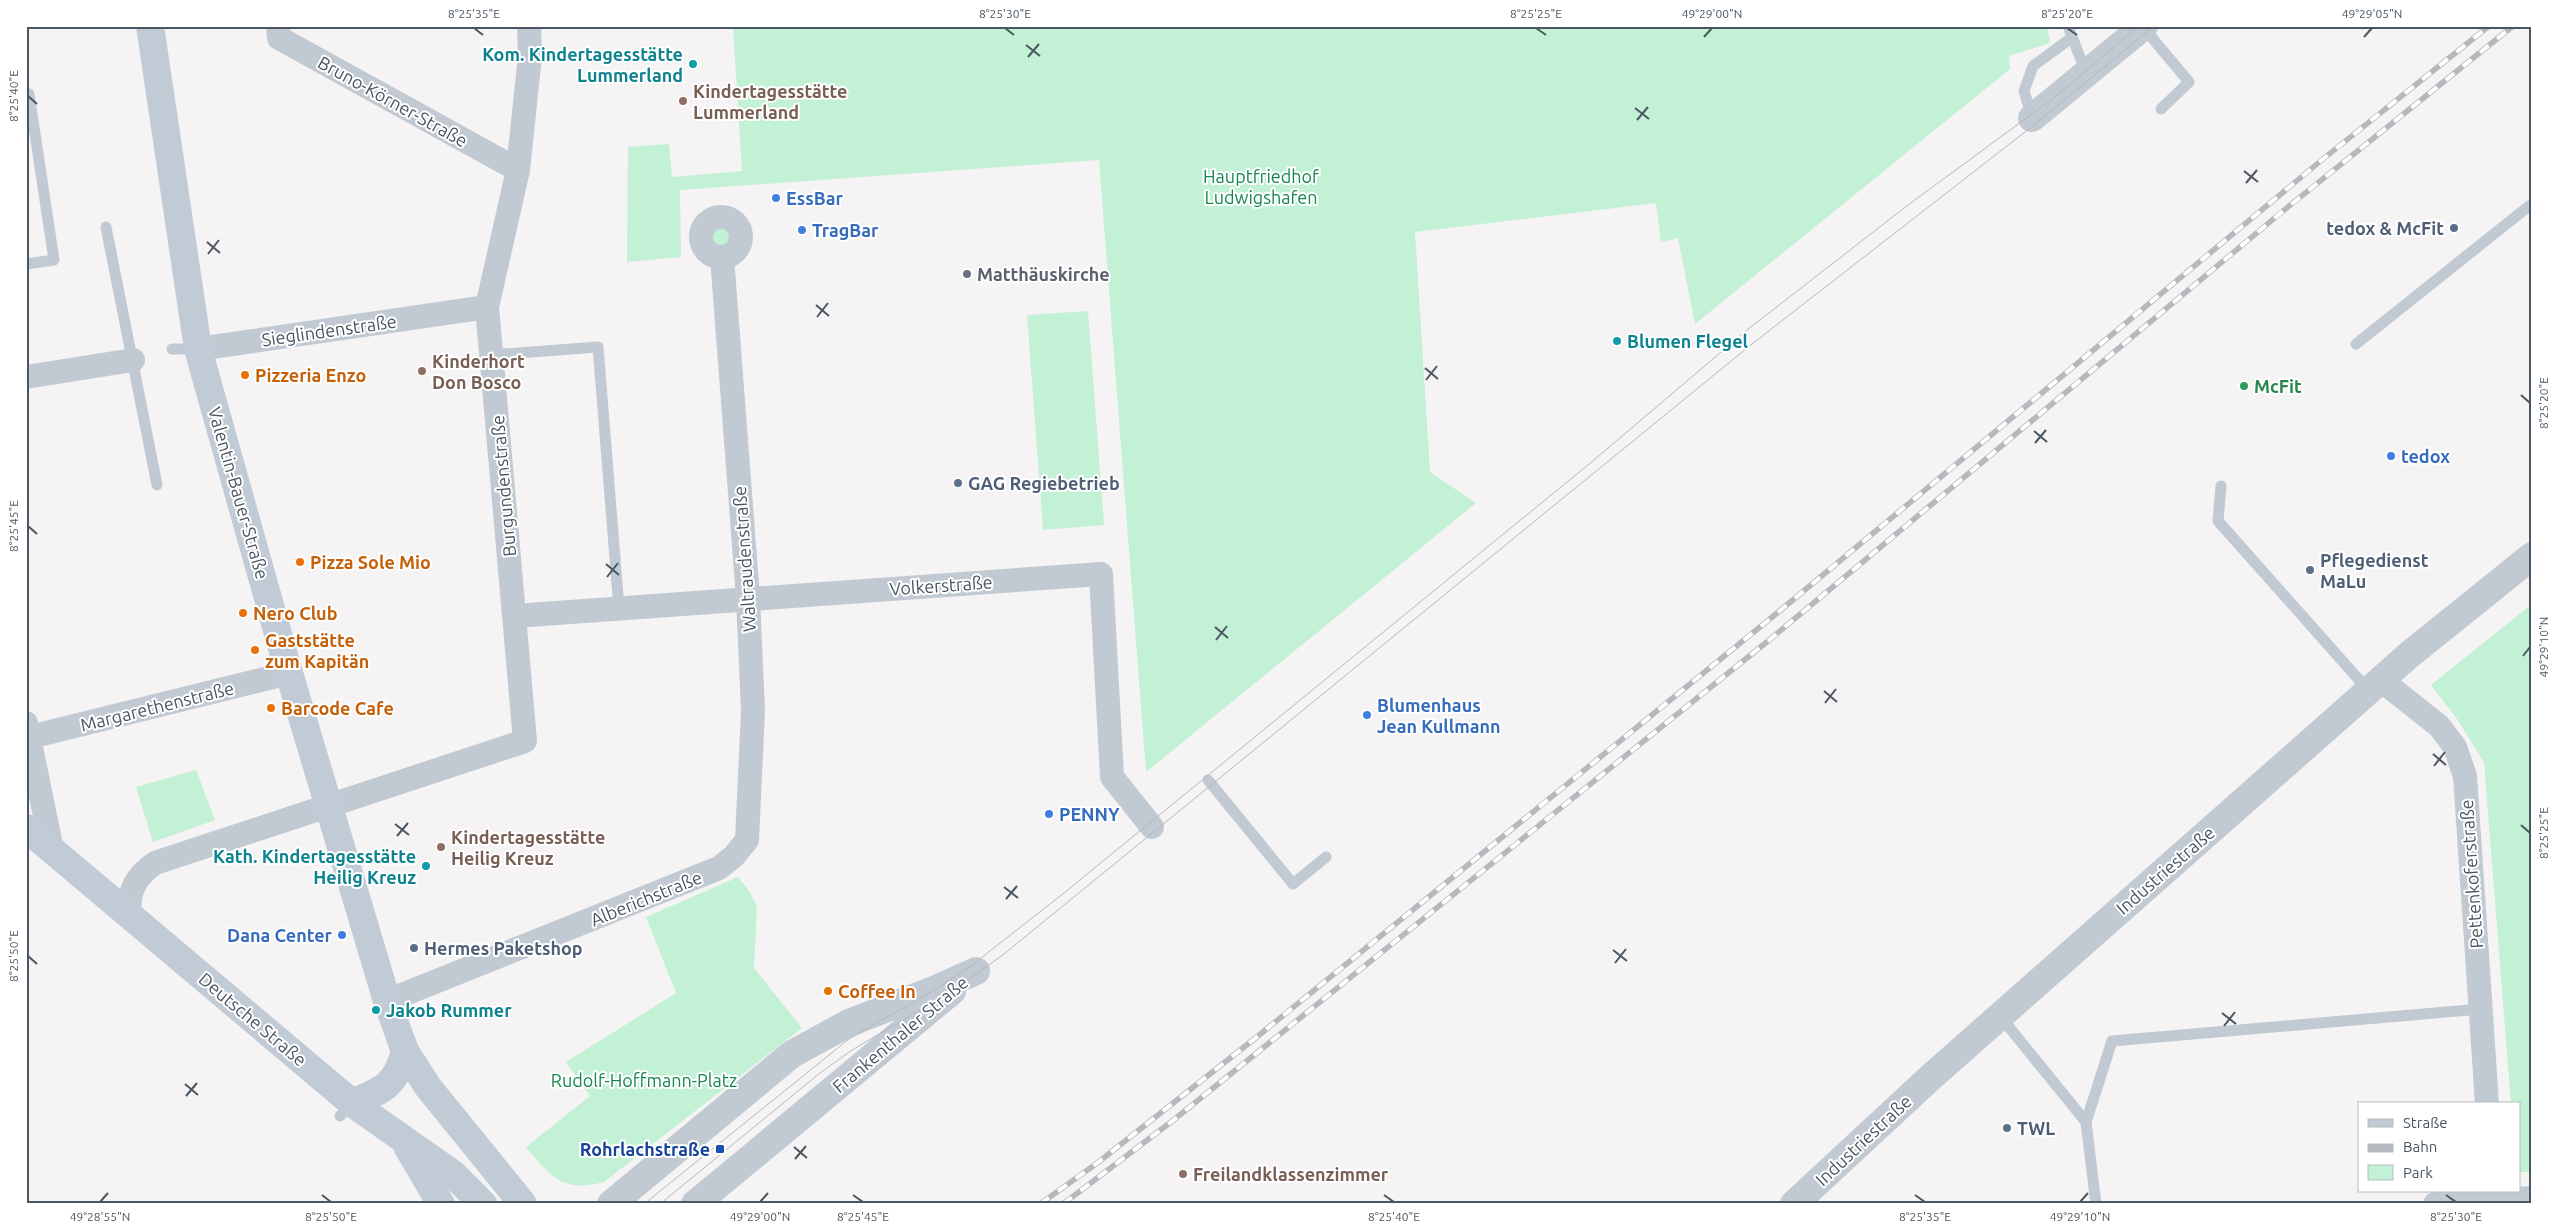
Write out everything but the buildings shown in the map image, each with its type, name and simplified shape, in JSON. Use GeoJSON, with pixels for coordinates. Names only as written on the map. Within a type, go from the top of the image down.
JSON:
{"type":"FeatureCollection","features":[{"type":"Feature","properties":{"kind":"main road","name":"Valentin-Bauer-Straße"},"geometry":{"type":"LineString","coordinates":[[150,26],[198,349],[289,673],[387,1001],[405,1051],[428,1088],[523,1204]]}},
{"type":"Feature","properties":{"kind":"main road","name":"Deutsche Straße"},"geometry":{"type":"LineString","coordinates":[[26,828],[129,914],[346,1110],[402,1138],[453,1174],[483,1204]]}},
{"type":"Feature","properties":{"kind":"main road"},"geometry":{"type":"LineString","coordinates":[[346,1110],[380,1091],[391,1082],[399,1072],[405,1051]]}},
{"type":"Feature","properties":{"kind":"main road"},"geometry":{"type":"LineString","coordinates":[[402,1138],[441,1204]]}},
{"type":"Feature","properties":{"kind":"street","name":"Bruno-Körner-Straße"},"geometry":{"type":"LineString","coordinates":[[278,26],[279,38],[518,170]]}},
{"type":"Feature","properties":{"kind":"street","name":"Burgundenstraße"},"geometry":{"type":"LineString","coordinates":[[328,807],[525,741],[487,307],[518,170],[530,56],[529,26]]}},
{"type":"Feature","properties":{"kind":"street"},"geometry":{"type":"LineString","coordinates":[[2032,118],[2144,27]]}},
{"type":"Feature","properties":{"kind":"street","name":"Waltraudenstraße"},"geometry":{"type":"LineString","coordinates":[[722,257],[748,598],[753,711],[747,840],[734,856]]}},
{"type":"Feature","properties":{"kind":"street","name":"Sieglindenstraße"},"geometry":{"type":"LineString","coordinates":[[198,349],[487,307]]}},
{"type":"Feature","properties":{"kind":"street"},"geometry":{"type":"LineString","coordinates":[[26,377],[137,358]]}},
{"type":"Feature","properties":{"kind":"street","name":"Industriestraße"},"geometry":{"type":"LineString","coordinates":[[1806,1200],[2000,1016],[2409,655],[2532,556]]}},
{"type":"Feature","properties":{"kind":"street","name":"Volkerstraße"},"geometry":{"type":"LineString","coordinates":[[515,616],[1101,574],[1112,777],[1152,827]]}},
{"type":"Feature","properties":{"kind":"street","name":"Margarethenstraße"},"geometry":{"type":"LineString","coordinates":[[27,733],[289,673]]}},
{"type":"Feature","properties":{"kind":"street","name":"Pettenkoferstraße"},"geometry":{"type":"LineString","coordinates":[[2375,686],[2439,726],[2455,747],[2464,776],[2488,1102]]}},
{"type":"Feature","properties":{"kind":"street"},"geometry":{"type":"LineString","coordinates":[[27,733],[52,850]]}},
{"type":"Feature","properties":{"kind":"street"},"geometry":{"type":"LineString","coordinates":[[129,914],[129,897],[132,884],[142,872],[155,863],[328,807]]}},
{"type":"Feature","properties":{"kind":"street","name":"Alberichstraße"},"geometry":{"type":"LineString","coordinates":[[387,1001],[719,868],[734,856]]}},
{"type":"Feature","properties":{"kind":"street","name":"Frankenthaler Straße"},"geometry":{"type":"LineString","coordinates":[[611,1204],[792,1054],[849,1023],[936,989],[976,971],[695,1204]]}},
{"type":"Feature","properties":{"kind":"street"},"geometry":{"type":"LineString","coordinates":[[2435,1204],[2494,1198],[2532,1198]]}},
{"type":"Feature","properties":{"kind":"lane"},"geometry":{"type":"LineString","coordinates":[[2144,27],[2189,82],[2161,109]]}},
{"type":"Feature","properties":{"kind":"lane"},"geometry":{"type":"LineString","coordinates":[[2032,118],[2024,91],[2034,66],[2069,32],[2081,60],[2090,72]]}},
{"type":"Feature","properties":{"kind":"lane"},"geometry":{"type":"LineString","coordinates":[[26,264],[54,260],[29,94]]}},
{"type":"Feature","properties":{"kind":"lane"},"geometry":{"type":"LineString","coordinates":[[2356,344],[2529,206],[2532,209]]}},
{"type":"Feature","properties":{"kind":"lane"},"geometry":{"type":"LineString","coordinates":[[106,227],[137,358],[157,485]]}},
{"type":"Feature","properties":{"kind":"lane"},"geometry":{"type":"LineString","coordinates":[[492,355],[598,347],[619,608]]}},
{"type":"Feature","properties":{"kind":"lane","name":"Sieglindenstraße"},"geometry":{"type":"LineString","coordinates":[[172,349],[198,349]]}},
{"type":"Feature","properties":{"kind":"lane"},"geometry":{"type":"LineString","coordinates":[[2221,486],[2218,521],[2375,686]]}},
{"type":"Feature","properties":{"kind":"lane"},"geometry":{"type":"LineString","coordinates":[[1208,780],[1293,884],[1326,857]]}},
{"type":"Feature","properties":{"kind":"lane"},"geometry":{"type":"LineString","coordinates":[[2096,1204],[2086,1122],[2112,1041],[2481,1010]]}},
{"type":"Feature","properties":{"kind":"lane"},"geometry":{"type":"LineString","coordinates":[[2000,1016],[2086,1122]]}},
{"type":"Feature","properties":{"kind":"green space","name":"Hauptfriedhof Ludwigshafen"},"geometry":{"type":"Polygon","coordinates":[[[733,26],[2047,26],[2050,43],[2009,56],[2010,69],[1695,324],[1678,238],[1661,242],[1656,203],[1415,232],[1430,472],[1476,503],[1146,772],[1099,160],[680,190],[681,257],[627,262],[628,147],[669,144],[672,177],[742,171],[733,26]]]}},
{"type":"Feature","properties":{"kind":"green space"},"geometry":{"type":"Polygon","coordinates":[[[721,217],[732,220],[738,226],[741,237],[738,248],[732,254],[721,257],[710,254],[704,248],[701,237],[704,226],[710,220],[721,217]]]}},
{"type":"Feature","properties":{"kind":"green space"},"geometry":{"type":"Polygon","coordinates":[[[1088,311],[1104,525],[1043,530],[1027,315],[1088,311]]]}},
{"type":"Feature","properties":{"kind":"green space"},"geometry":{"type":"Polygon","coordinates":[[[2532,604],[2532,1172],[2520,1172],[2520,1102],[2511,1102],[2484,762],[2457,719],[2431,685],[2532,604]]]}},
{"type":"Feature","properties":{"kind":"green space"},"geometry":{"type":"Polygon","coordinates":[[[196,770],[215,820],[153,842],[136,787],[196,770]]]}},
{"type":"Feature","properties":{"kind":"green space","name":"Rudolf-Hoffmann-Platz"},"geometry":{"type":"Polygon","coordinates":[[[738,877],[750,892],[757,907],[754,968],[802,1028],[604,1182],[578,1185],[568,1184],[559,1180],[543,1167],[526,1147],[590,1096],[566,1062],[676,993],[646,917],[738,877]]]}},
{"type":"Feature","properties":{"kind":"tram line"},"geometry":{"type":"LineString","coordinates":[[644,1204],[849,1039],[936,989],[972,965],[1059,897],[1594,460],[1747,330],[1908,205],[2055,97],[2139,26]]}},
{"type":"Feature","properties":{"kind":"tram line"},"geometry":{"type":"LineString","coordinates":[[660,1204],[820,1073],[852,1050],[954,990],[1004,954],[1752,344],[2034,125],[2154,26]]}},
{"type":"Feature","properties":{"kind":"railway"},"geometry":{"type":"LineString","coordinates":[[1040,1204],[1096,1164],[1258,1036],[1782,609],[2323,159],[2489,26]]}},
{"type":"Feature","properties":{"kind":"railway"},"geometry":{"type":"LineString","coordinates":[[1063,1204],[1171,1122],[1768,641],[2283,211],[2513,26]]}},
{"type":"Feature","properties":{"kind":"place","name":"Kom. Kindertagesstätte Lummerland"},"geometry":{"type":"Point","coordinates":[693,64]}},
{"type":"Feature","properties":{"kind":"place","name":"Kindertagesstätte Lummerland"},"geometry":{"type":"Point","coordinates":[683,101]}},
{"type":"Feature","properties":{"kind":"place","name":"EssBar"},"geometry":{"type":"Point","coordinates":[776,198]}},
{"type":"Feature","properties":{"kind":"place","name":"tedox & McFit"},"geometry":{"type":"Point","coordinates":[2454,228]}},
{"type":"Feature","properties":{"kind":"place","name":"TragBar"},"geometry":{"type":"Point","coordinates":[802,230]}},
{"type":"Feature","properties":{"kind":"place","name":"Matthäuskirche"},"geometry":{"type":"Point","coordinates":[967,274]}},
{"type":"Feature","properties":{"kind":"place","name":"Blumen Flegel"},"geometry":{"type":"Point","coordinates":[1617,341]}},
{"type":"Feature","properties":{"kind":"place","name":"Kinderhort Don Bosco"},"geometry":{"type":"Point","coordinates":[422,371]}},
{"type":"Feature","properties":{"kind":"place","name":"Pizzeria Enzo"},"geometry":{"type":"Point","coordinates":[245,375]}},
{"type":"Feature","properties":{"kind":"place","name":"McFit"},"geometry":{"type":"Point","coordinates":[2244,386]}},
{"type":"Feature","properties":{"kind":"place","name":"tedox"},"geometry":{"type":"Point","coordinates":[2391,456]}},
{"type":"Feature","properties":{"kind":"place","name":"GAG Regiebetrieb"},"geometry":{"type":"Point","coordinates":[958,483]}},
{"type":"Feature","properties":{"kind":"place","name":"Pizza Sole Mio"},"geometry":{"type":"Point","coordinates":[300,562]}},
{"type":"Feature","properties":{"kind":"place","name":"Pflegedienst MaLu"},"geometry":{"type":"Point","coordinates":[2310,570]}},
{"type":"Feature","properties":{"kind":"place","name":"Nero Club"},"geometry":{"type":"Point","coordinates":[243,613]}},
{"type":"Feature","properties":{"kind":"place","name":"Gaststätte zum Kapitän"},"geometry":{"type":"Point","coordinates":[255,650]}},
{"type":"Feature","properties":{"kind":"place","name":"Barcode Cafe"},"geometry":{"type":"Point","coordinates":[271,708]}},
{"type":"Feature","properties":{"kind":"place","name":"Blumenhaus Jean Kullmann"},"geometry":{"type":"Point","coordinates":[1367,715]}},
{"type":"Feature","properties":{"kind":"place","name":"PENNY"},"geometry":{"type":"Point","coordinates":[1049,814]}},
{"type":"Feature","properties":{"kind":"place","name":"Kindertagesstätte Heilig Kreuz"},"geometry":{"type":"Point","coordinates":[441,847]}},
{"type":"Feature","properties":{"kind":"place","name":"Kath. Kindertagesstätte Heilig Kreuz"},"geometry":{"type":"Point","coordinates":[426,866]}},
{"type":"Feature","properties":{"kind":"place","name":"Dana Center"},"geometry":{"type":"Point","coordinates":[342,935]}},
{"type":"Feature","properties":{"kind":"place","name":"Hermes Paketshop"},"geometry":{"type":"Point","coordinates":[414,948]}},
{"type":"Feature","properties":{"kind":"place","name":"Coffee In"},"geometry":{"type":"Point","coordinates":[828,991]}},
{"type":"Feature","properties":{"kind":"place","name":"Jakob Rummer"},"geometry":{"type":"Point","coordinates":[376,1010]}},
{"type":"Feature","properties":{"kind":"place","name":"TWL"},"geometry":{"type":"Point","coordinates":[2007,1128]}},
{"type":"Feature","properties":{"kind":"place","name":"Rohrlachstraße"},"geometry":{"type":"Point","coordinates":[720,1149]}},
{"type":"Feature","properties":{"kind":"place","name":"Freilandklassenzimmer"},"geometry":{"type":"Point","coordinates":[1183,1174]}}]}
